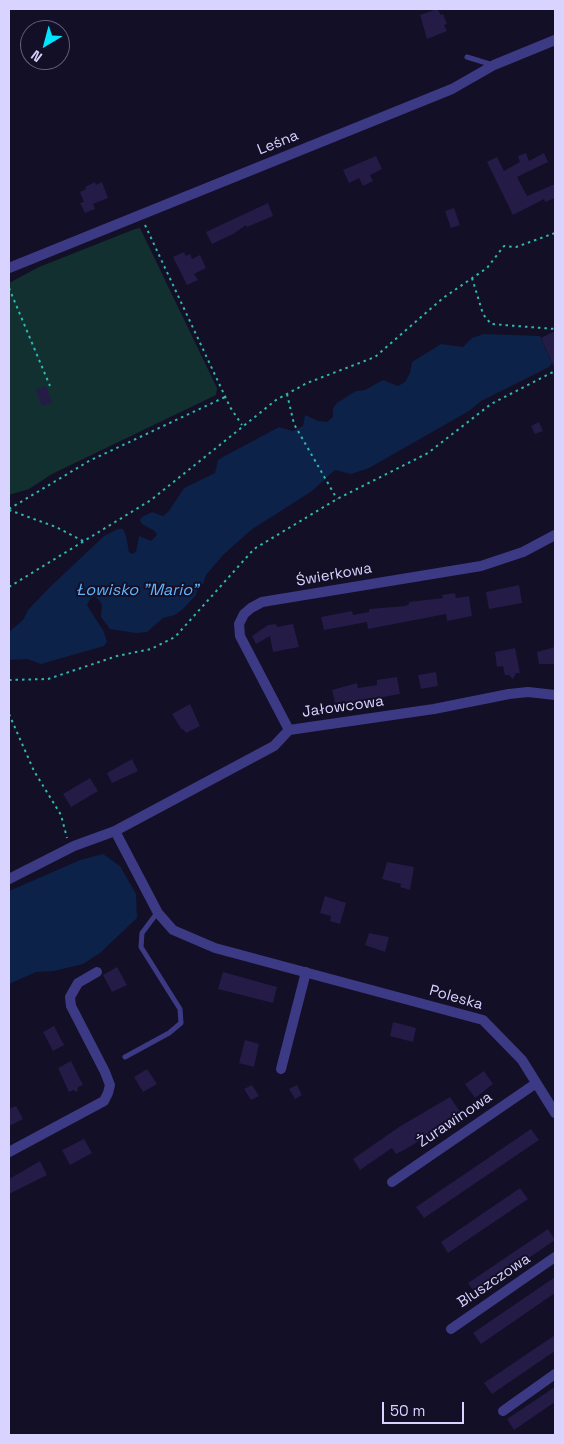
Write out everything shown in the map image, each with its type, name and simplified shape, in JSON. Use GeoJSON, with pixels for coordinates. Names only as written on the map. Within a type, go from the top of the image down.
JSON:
{"type":"FeatureCollection","features":[{"type":"Feature","properties":{"kind":"street","name":"Leśna"},"geometry":{"type":"LineString","coordinates":[[9,268],[452,89],[494,65],[555,40]]}},
{"type":"Feature","properties":{"kind":"street","name":"Świerkowa"},"geometry":{"type":"LineString","coordinates":[[289,730],[240,636],[239,624],[244,614],[251,608],[262,602],[481,566],[523,552],[555,535]]}},
{"type":"Feature","properties":{"kind":"street","name":"Jałowcowa"},"geometry":{"type":"LineString","coordinates":[[9,879],[72,847],[116,831],[274,746],[289,730],[434,709],[509,694],[528,692],[555,695]]}},
{"type":"Feature","properties":{"kind":"street","name":"Poleska"},"geometry":{"type":"LineString","coordinates":[[116,831],[158,912],[173,930],[202,943],[483,1020],[515,1051],[555,1113]]}},
{"type":"Feature","properties":{"kind":"street"},"geometry":{"type":"LineString","coordinates":[[9,1152],[104,1102],[110,1085],[71,1006],[70,997],[78,983],[97,972]]}},
{"type":"Feature","properties":{"kind":"street"},"geometry":{"type":"LineString","coordinates":[[281,1069],[306,972]]}},
{"type":"Feature","properties":{"kind":"street","name":"Żurawinowa"},"geometry":{"type":"LineString","coordinates":[[392,1182],[535,1084]]}},
{"type":"Feature","properties":{"kind":"street","name":"Bluszczowa"},"geometry":{"type":"LineString","coordinates":[[451,1329],[555,1257]]}},
{"type":"Feature","properties":{"kind":"street"},"geometry":{"type":"LineString","coordinates":[[503,1411],[555,1374]]}},
{"type":"Feature","properties":{"kind":"lane"},"geometry":{"type":"LineString","coordinates":[[467,57],[494,65]]}},
{"type":"Feature","properties":{"kind":"lane"},"geometry":{"type":"LineString","coordinates":[[125,1057],[169,1033],[181,1023],[180,1009],[141,947],[142,933],[158,912]]}},
{"type":"Feature","properties":{"kind":"path"},"geometry":{"type":"LineString","coordinates":[[143,213],[146,227],[225,397],[242,425]]}},
{"type":"Feature","properties":{"kind":"path"},"geometry":{"type":"LineString","coordinates":[[9,587],[151,500],[242,425],[286,394],[307,383],[375,357],[443,298],[487,268],[504,246],[516,247],[555,233]]}},
{"type":"Feature","properties":{"kind":"path"},"geometry":{"type":"LineString","coordinates":[[472,278],[482,314],[491,324],[555,329]]}},
{"type":"Feature","properties":{"kind":"path"},"geometry":{"type":"LineString","coordinates":[[9,288],[50,386]]}},
{"type":"Feature","properties":{"kind":"path"},"geometry":{"type":"LineString","coordinates":[[9,680],[48,680],[117,656],[151,648],[175,637],[254,549],[337,499],[428,453],[491,404],[555,371]]}},
{"type":"Feature","properties":{"kind":"path"},"geometry":{"type":"LineString","coordinates":[[286,394],[294,424],[337,499]]}},
{"type":"Feature","properties":{"kind":"path"},"geometry":{"type":"LineString","coordinates":[[9,510],[89,461],[225,397]]}},
{"type":"Feature","properties":{"kind":"path"},"geometry":{"type":"LineString","coordinates":[[9,510],[56,527],[83,541]]}},
{"type":"Feature","properties":{"kind":"path"},"geometry":{"type":"LineString","coordinates":[[9,714],[34,771],[61,815],[72,847]]}},
{"type":"Feature","properties":{"kind":"green space"},"geometry":{"type":"Polygon","coordinates":[[[140,228],[217,388],[216,395],[52,474],[29,489],[9,495],[9,283],[39,267],[140,228]]]}},
{"type":"Feature","properties":{"kind":"water","name":"Łowisko \"Mario\""},"geometry":{"type":"Polygon","coordinates":[[[484,334],[540,336],[552,363],[549,367],[481,401],[469,411],[369,468],[351,474],[335,470],[312,491],[251,530],[223,555],[206,575],[203,584],[198,587],[196,595],[183,609],[175,615],[163,618],[147,632],[136,633],[110,629],[101,617],[102,604],[95,596],[90,599],[87,605],[104,632],[107,642],[104,646],[41,664],[27,659],[9,660],[9,632],[23,620],[28,610],[50,587],[104,536],[118,529],[123,529],[129,552],[132,554],[136,552],[139,536],[151,541],[157,535],[155,531],[142,524],[140,520],[142,517],[152,512],[163,516],[169,511],[184,488],[215,473],[218,460],[279,427],[293,431],[303,426],[305,415],[318,421],[327,422],[333,417],[333,408],[337,403],[356,391],[365,390],[383,380],[398,386],[405,382],[410,373],[412,362],[441,344],[463,347],[472,338],[484,334]]]}},
{"type":"Feature","properties":{"kind":"water"},"geometry":{"type":"Polygon","coordinates":[[[103,854],[120,866],[136,894],[137,918],[100,953],[83,964],[54,971],[36,972],[9,984],[9,891],[80,860],[103,854]]]}},
{"type":"Feature","properties":{"kind":"building"},"geometry":{"type":"Polygon","coordinates":[[[437,9],[441,15],[443,14],[447,24],[444,25],[447,31],[427,39],[420,15],[437,9]]]}},
{"type":"Feature","properties":{"kind":"building"},"geometry":{"type":"Polygon","coordinates":[[[526,153],[529,161],[544,153],[548,162],[517,177],[527,196],[555,184],[555,198],[545,202],[544,199],[513,215],[487,162],[497,157],[504,171],[520,162],[518,156],[526,153]]]}},
{"type":"Feature","properties":{"kind":"building"},"geometry":{"type":"Polygon","coordinates":[[[376,156],[382,169],[370,175],[373,181],[363,186],[359,178],[349,183],[343,170],[376,156]]]}},
{"type":"Feature","properties":{"kind":"building"},"geometry":{"type":"Polygon","coordinates":[[[95,182],[96,185],[102,182],[108,198],[93,204],[95,209],[85,213],[80,203],[84,202],[80,192],[95,182]]]}},
{"type":"Feature","properties":{"kind":"building"},"geometry":{"type":"Polygon","coordinates":[[[268,203],[273,216],[247,227],[246,225],[233,234],[212,244],[206,232],[268,203]]]}},
{"type":"Feature","properties":{"kind":"building"},"geometry":{"type":"Polygon","coordinates":[[[454,208],[460,225],[451,228],[445,211],[454,208]]]}},
{"type":"Feature","properties":{"kind":"building"},"geometry":{"type":"Polygon","coordinates":[[[184,252],[186,256],[190,254],[192,259],[200,255],[206,268],[194,274],[198,280],[187,285],[173,257],[184,252]]]}},
{"type":"Feature","properties":{"kind":"building"},"geometry":{"type":"Polygon","coordinates":[[[555,331],[555,369],[541,338],[555,331]]]}},
{"type":"Feature","properties":{"kind":"building"},"geometry":{"type":"Polygon","coordinates":[[[46,386],[52,402],[42,406],[36,390],[46,386]]]}},
{"type":"Feature","properties":{"kind":"building"},"geometry":{"type":"Polygon","coordinates":[[[539,422],[543,431],[535,434],[531,426],[539,422]]]}},
{"type":"Feature","properties":{"kind":"building"},"geometry":{"type":"Polygon","coordinates":[[[519,585],[522,603],[489,609],[486,592],[519,585]]]}},
{"type":"Feature","properties":{"kind":"building"},"geometry":{"type":"Polygon","coordinates":[[[455,593],[456,598],[469,596],[472,616],[447,621],[446,614],[368,629],[367,622],[324,630],[321,617],[352,611],[353,615],[369,612],[369,609],[406,606],[409,602],[443,598],[442,595],[455,593]]]}},
{"type":"Feature","properties":{"kind":"building"},"geometry":{"type":"Polygon","coordinates":[[[276,624],[277,627],[293,624],[299,647],[273,652],[270,636],[256,644],[252,636],[268,625],[276,624]]]}},
{"type":"Feature","properties":{"kind":"building"},"geometry":{"type":"Polygon","coordinates":[[[555,647],[555,664],[539,664],[537,652],[555,647]]]}},
{"type":"Feature","properties":{"kind":"building"},"geometry":{"type":"Polygon","coordinates":[[[515,648],[520,673],[516,673],[513,679],[509,675],[505,675],[503,666],[497,667],[495,652],[515,648]]]}},
{"type":"Feature","properties":{"kind":"building"},"geometry":{"type":"Polygon","coordinates":[[[436,672],[438,686],[421,689],[418,675],[436,672]]]}},
{"type":"Feature","properties":{"kind":"building"},"geometry":{"type":"Polygon","coordinates":[[[397,677],[400,694],[345,704],[345,701],[335,703],[332,690],[357,683],[358,688],[377,685],[377,680],[397,677]]]}},
{"type":"Feature","properties":{"kind":"building"},"geometry":{"type":"Polygon","coordinates":[[[190,704],[200,726],[186,733],[172,714],[190,704]]]}},
{"type":"Feature","properties":{"kind":"building"},"geometry":{"type":"Polygon","coordinates":[[[132,759],[138,771],[112,783],[107,773],[132,759]]]}},
{"type":"Feature","properties":{"kind":"building"},"geometry":{"type":"Polygon","coordinates":[[[90,778],[98,791],[71,807],[63,794],[90,778]]]}},
{"type":"Feature","properties":{"kind":"building"},"geometry":{"type":"Polygon","coordinates":[[[387,862],[414,867],[410,890],[400,887],[401,884],[382,879],[387,862]]]}},
{"type":"Feature","properties":{"kind":"building"},"geometry":{"type":"Polygon","coordinates":[[[325,896],[346,903],[340,924],[330,921],[331,916],[320,913],[325,896]]]}},
{"type":"Feature","properties":{"kind":"building"},"geometry":{"type":"Polygon","coordinates":[[[369,933],[389,937],[385,952],[365,945],[369,933]]]}},
{"type":"Feature","properties":{"kind":"building"},"geometry":{"type":"Polygon","coordinates":[[[117,967],[127,985],[112,992],[103,975],[117,967]]]}},
{"type":"Feature","properties":{"kind":"building"},"geometry":{"type":"Polygon","coordinates":[[[223,972],[277,987],[273,1003],[218,989],[223,972]]]}},
{"type":"Feature","properties":{"kind":"building"},"geometry":{"type":"Polygon","coordinates":[[[393,1022],[416,1028],[413,1042],[390,1036],[393,1022]]]}},
{"type":"Feature","properties":{"kind":"building"},"geometry":{"type":"Polygon","coordinates":[[[54,1026],[64,1045],[53,1051],[43,1032],[54,1026]]]}},
{"type":"Feature","properties":{"kind":"building"},"geometry":{"type":"Polygon","coordinates":[[[245,1040],[259,1044],[254,1067],[239,1063],[245,1040]]]}},
{"type":"Feature","properties":{"kind":"building"},"geometry":{"type":"Polygon","coordinates":[[[71,1061],[83,1085],[78,1087],[77,1092],[73,1090],[69,1092],[58,1068],[71,1061]]]}},
{"type":"Feature","properties":{"kind":"building"},"geometry":{"type":"Polygon","coordinates":[[[147,1069],[157,1084],[143,1092],[134,1077],[147,1069]]]}},
{"type":"Feature","properties":{"kind":"building"},"geometry":{"type":"Polygon","coordinates":[[[484,1071],[493,1084],[475,1098],[465,1084],[484,1071]]]}},
{"type":"Feature","properties":{"kind":"building"},"geometry":{"type":"Polygon","coordinates":[[[252,1085],[259,1096],[251,1100],[244,1089],[252,1085]]]}},
{"type":"Feature","properties":{"kind":"building"},"geometry":{"type":"Polygon","coordinates":[[[297,1085],[302,1095],[295,1099],[289,1089],[297,1085]]]}},
{"type":"Feature","properties":{"kind":"building"},"geometry":{"type":"Polygon","coordinates":[[[450,1097],[461,1113],[457,1117],[396,1154],[392,1148],[360,1170],[353,1159],[399,1127],[450,1097]]]}},
{"type":"Feature","properties":{"kind":"building"},"geometry":{"type":"Polygon","coordinates":[[[16,1106],[23,1119],[9,1126],[9,1109],[16,1106]]]}},
{"type":"Feature","properties":{"kind":"building"},"geometry":{"type":"Polygon","coordinates":[[[531,1129],[539,1140],[424,1218],[416,1207],[531,1129]]]}},
{"type":"Feature","properties":{"kind":"building"},"geometry":{"type":"Polygon","coordinates":[[[84,1139],[92,1153],[70,1165],[62,1150],[84,1139]]]}},
{"type":"Feature","properties":{"kind":"building"},"geometry":{"type":"Polygon","coordinates":[[[40,1161],[47,1175],[9,1194],[9,1179],[40,1161]]]}},
{"type":"Feature","properties":{"kind":"building"},"geometry":{"type":"Polygon","coordinates":[[[520,1188],[528,1199],[448,1253],[441,1242],[520,1188]]]}},
{"type":"Feature","properties":{"kind":"building"},"geometry":{"type":"Polygon","coordinates":[[[548,1229],[555,1240],[476,1294],[468,1283],[548,1229]]]}},
{"type":"Feature","properties":{"kind":"building"},"geometry":{"type":"Polygon","coordinates":[[[555,1277],[555,1293],[481,1344],[473,1333],[555,1277]]]}},
{"type":"Feature","properties":{"kind":"building"},"geometry":{"type":"Polygon","coordinates":[[[555,1335],[555,1351],[492,1394],[484,1383],[555,1335]]]}},
{"type":"Feature","properties":{"kind":"building"},"geometry":{"type":"Polygon","coordinates":[[[555,1387],[555,1402],[514,1430],[507,1419],[555,1387]]]}}]}
